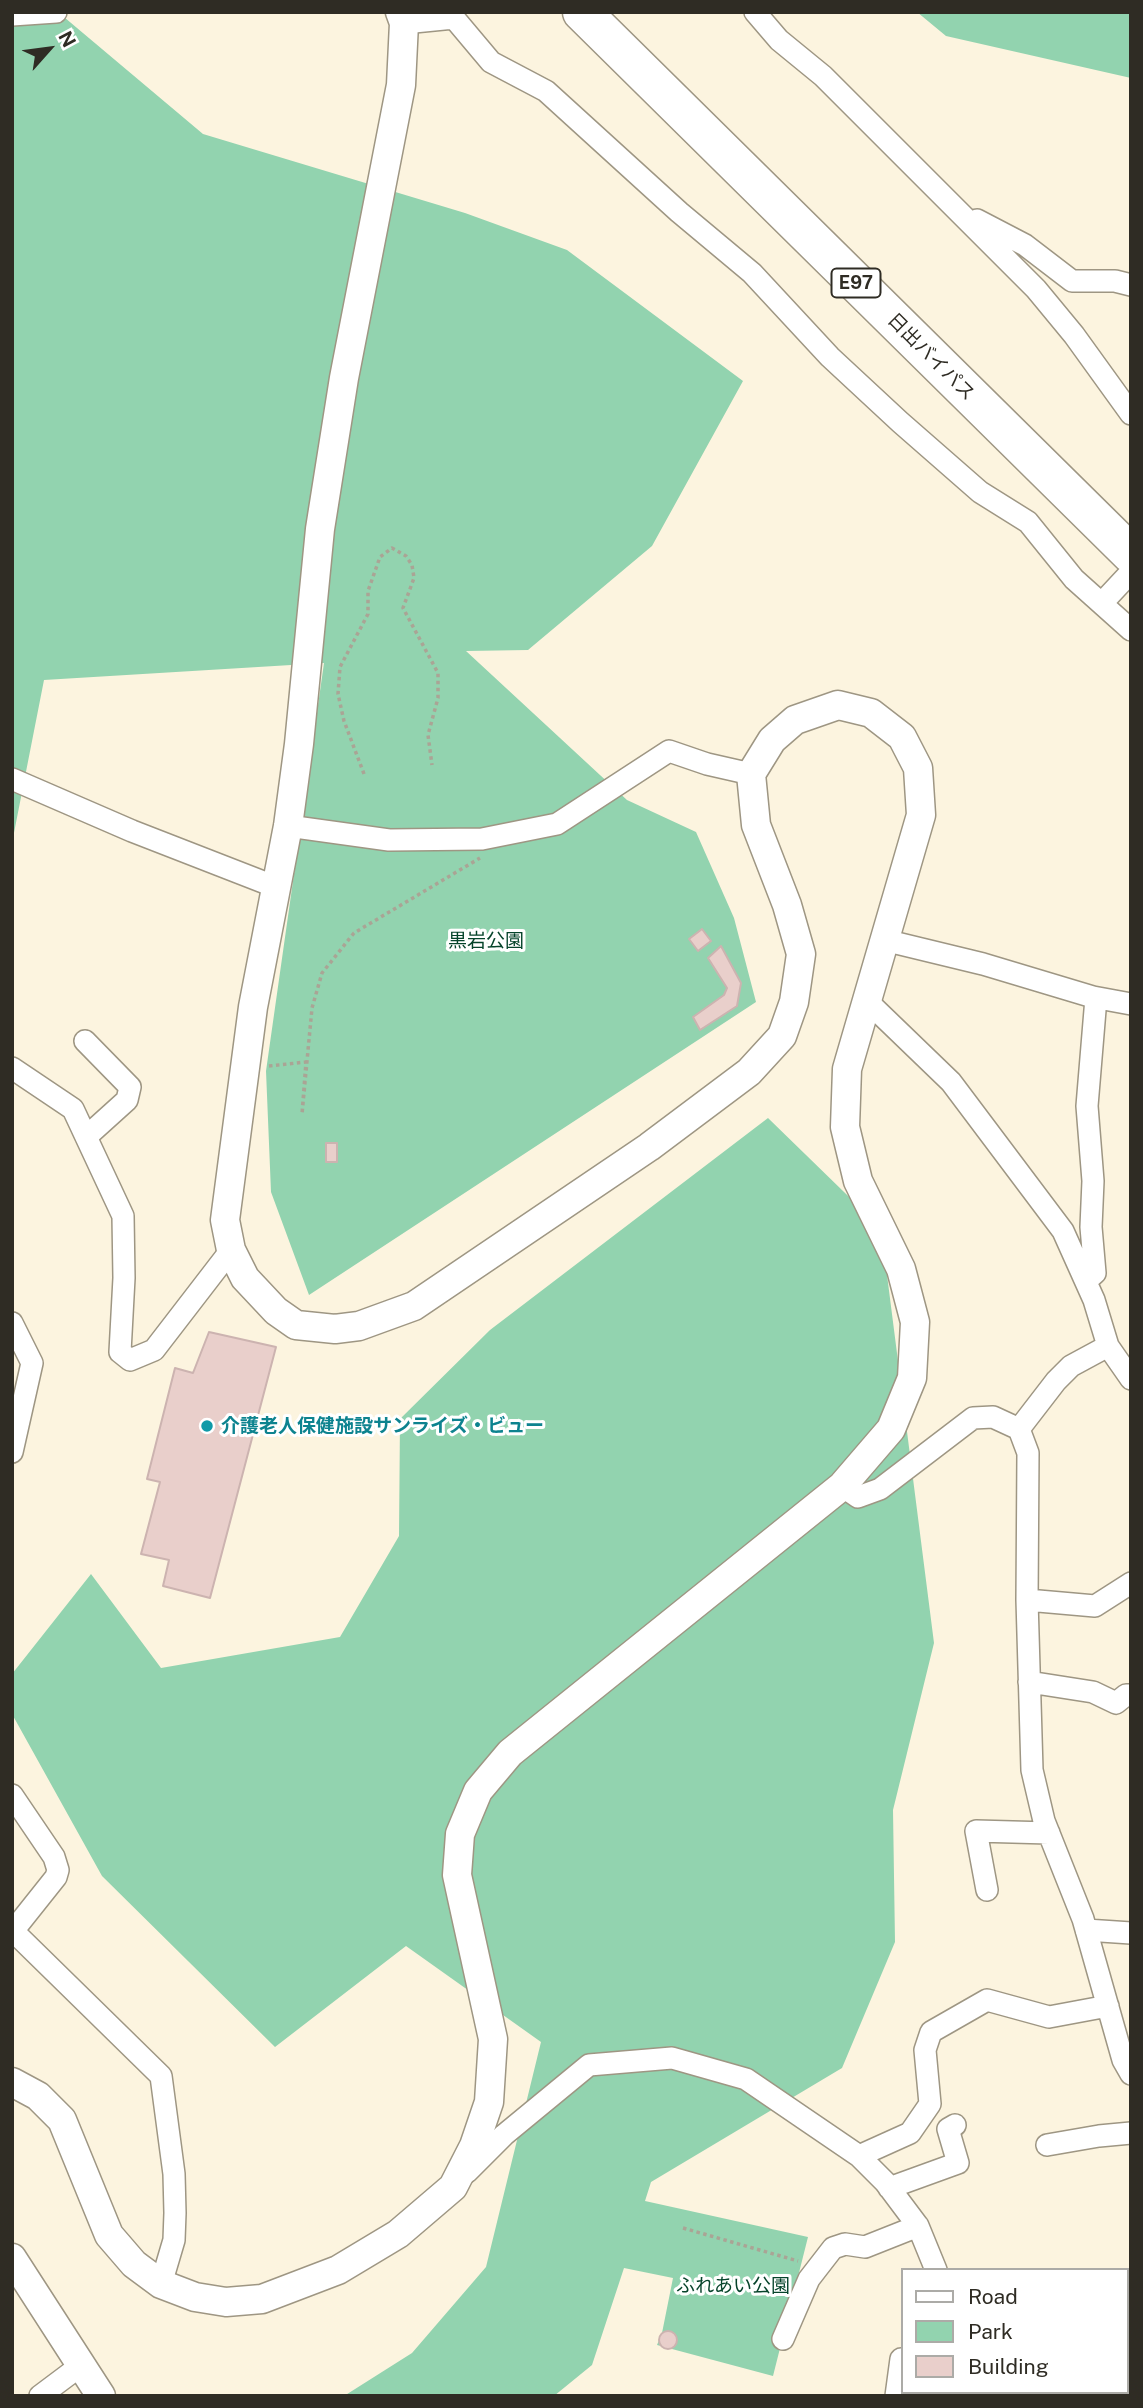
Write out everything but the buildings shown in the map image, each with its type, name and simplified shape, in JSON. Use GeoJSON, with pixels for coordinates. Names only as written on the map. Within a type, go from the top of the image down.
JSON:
{"type":"FeatureCollection","features":[{"type":"Feature","properties":{"kind":"highway","name":"日出バイパス"},"geometry":{"type":"LineString","coordinates":[[582,12],[1131,554]]}},
{"type":"Feature","properties":{"kind":"street"},"geometry":{"type":"LineString","coordinates":[[12,15],[56,12]]}},
{"type":"Feature","properties":{"kind":"street"},"geometry":{"type":"LineString","coordinates":[[755,12],[779,40],[823,76],[1036,289],[1074,335],[1131,414]]}},
{"type":"Feature","properties":{"kind":"street"},"geometry":{"type":"LineString","coordinates":[[453,2187],[474,2146],[489,2102],[493,2039],[457,1875],[460,1834],[478,1791],[510,1754],[842,1486],[891,1429],[912,1378],[915,1322],[901,1269],[858,1181],[845,1127],[847,1069],[921,815],[918,768],[902,737],[871,713],[838,705],[795,720],[772,740],[751,774],[756,825],[787,905],[801,954],[794,1002],[782,1036],[749,1072],[649,1147],[414,1306],[359,1326],[335,1329],[296,1325],[276,1311],[245,1278],[231,1250],[225,1220],[253,1007],[288,825],[299,744],[320,529],[344,378],[401,85],[402,17],[454,18],[491,62],[546,91],[679,212],[752,273],[830,357],[900,422],[980,492],[1028,523],[1074,579],[1109,595],[1131,630]]}},
{"type":"Feature","properties":{"kind":"street"},"geometry":{"type":"LineString","coordinates":[[957,209],[1025,245],[1072,282],[1115,281],[1131,285]]}},
{"type":"Feature","properties":{"kind":"street"},"geometry":{"type":"LineString","coordinates":[[1109,595],[1131,572]]}},
{"type":"Feature","properties":{"kind":"street"},"geometry":{"type":"LineString","coordinates":[[288,825],[389,840],[482,839],[557,824],[668,751],[707,764],[751,774]]}},
{"type":"Feature","properties":{"kind":"street"},"geometry":{"type":"LineString","coordinates":[[12,779],[132,831],[276,887]]}},
{"type":"Feature","properties":{"kind":"street"},"geometry":{"type":"LineString","coordinates":[[884,940],[983,964],[1096,998],[1131,1004]]}},
{"type":"Feature","properties":{"kind":"street"},"geometry":{"type":"LineString","coordinates":[[1086,1281],[1095,1273],[1091,1227],[1093,1181],[1087,1106],[1096,998]]}},
{"type":"Feature","properties":{"kind":"street"},"geometry":{"type":"LineString","coordinates":[[867,1000],[951,1082],[1063,1231],[1094,1300],[1108,1346],[1131,1379]]}},
{"type":"Feature","properties":{"kind":"street"},"geometry":{"type":"LineString","coordinates":[[85,1041],[130,1087],[127,1100],[86,1137]]}},
{"type":"Feature","properties":{"kind":"street"},"geometry":{"type":"LineString","coordinates":[[12,1068],[73,1109],[123,1216],[124,1278],[120,1352],[130,1360],[155,1350],[231,1250]]}},
{"type":"Feature","properties":{"kind":"street"},"geometry":{"type":"LineString","coordinates":[[12,1323],[32,1363],[12,1451]]}},
{"type":"Feature","properties":{"kind":"street"},"geometry":{"type":"LineString","coordinates":[[1020,1429],[1056,1381],[1071,1366],[1108,1346]]}},
{"type":"Feature","properties":{"kind":"street"},"geometry":{"type":"LineString","coordinates":[[842,1486],[858,1497],[880,1489],[973,1418],[993,1417],[1020,1429],[1028,1453],[1027,1600],[1032,1770],[1049,1833],[1086,1930],[1123,2060],[1131,2074]]}},
{"type":"Feature","properties":{"kind":"street"},"geometry":{"type":"LineString","coordinates":[[1027,1600],[1095,1606],[1131,1583]]}},
{"type":"Feature","properties":{"kind":"street"},"geometry":{"type":"LineString","coordinates":[[1029,1682],[1093,1692],[1116,1703],[1126,1695],[1131,1695]]}},
{"type":"Feature","properties":{"kind":"street"},"geometry":{"type":"LineString","coordinates":[[12,1795],[54,1857],[58,1870],[56,1877],[13,1930],[161,2076],[174,2174],[175,2213],[174,2240],[161,2284]]}},
{"type":"Feature","properties":{"kind":"street"},"geometry":{"type":"LineString","coordinates":[[987,1890],[976,1831],[1049,1833]]}},
{"type":"Feature","properties":{"kind":"street"},"geometry":{"type":"LineString","coordinates":[[1086,1930],[1131,1933]]}},
{"type":"Feature","properties":{"kind":"street"},"geometry":{"type":"LineString","coordinates":[[859,2156],[910,2133],[930,2104],[925,2050],[931,2032],[987,2000],[1049,2017],[1108,2006]]}},
{"type":"Feature","properties":{"kind":"street"},"geometry":{"type":"LineString","coordinates":[[12,2082],[38,2095],[62,2120],[109,2235],[134,2264],[161,2284],[195,2297],[226,2302],[262,2299],[338,2270],[398,2234],[453,2187],[504,2135],[589,2065],[672,2058],[746,2079],[859,2156],[889,2188],[918,2226],[935,2268]]}},
{"type":"Feature","properties":{"kind":"street"},"geometry":{"type":"LineString","coordinates":[[889,2188],[958,2163],[948,2129],[955,2125]]}},
{"type":"Feature","properties":{"kind":"street"},"geometry":{"type":"LineString","coordinates":[[1047,2145],[1131,2133]]}},
{"type":"Feature","properties":{"kind":"street"},"geometry":{"type":"LineString","coordinates":[[783,2339],[809,2279],[833,2248],[845,2244],[865,2247],[918,2226]]}},
{"type":"Feature","properties":{"kind":"street"},"geometry":{"type":"LineString","coordinates":[[12,2258],[101,2396]]}},
{"type":"Feature","properties":{"kind":"street"},"geometry":{"type":"LineString","coordinates":[[896,2396],[901,2359]]}},
{"type":"Feature","properties":{"kind":"street"},"geometry":{"type":"LineString","coordinates":[[40,2396],[80,2366]]}},
{"type":"Feature","properties":{"kind":"path"},"geometry":{"type":"LineString","coordinates":[[364,774],[344,721],[338,694],[340,667],[368,614],[368,591],[380,557],[392,548],[406,556],[412,565],[414,578],[403,608],[438,673],[438,698],[433,726],[428,735],[432,765]]}},
{"type":"Feature","properties":{"kind":"path"},"geometry":{"type":"LineString","coordinates":[[306,1062],[302,1114],[312,1008],[322,973],[354,933],[524,832]]}},
{"type":"Feature","properties":{"kind":"path"},"geometry":{"type":"LineString","coordinates":[[245,1068],[306,1062]]}},
{"type":"Feature","properties":{"kind":"path"},"geometry":{"type":"LineString","coordinates":[[683,2228],[784,2258]]}},
{"type":"Feature","properties":{"kind":"green space","name":"黒岩公園"},"geometry":{"type":"Polygon","coordinates":[[[12,12],[58,12],[203,134],[465,213],[567,250],[743,381],[652,546],[528,650],[466,651],[627,800],[696,832],[734,918],[756,1002],[309,1295],[271,1192],[266,1071],[324,663],[44,680],[12,843],[12,12]]]}},
{"type":"Feature","properties":{"kind":"green space"},"geometry":{"type":"Polygon","coordinates":[[[917,12],[1131,12],[1131,78],[946,36],[917,12]]]}},
{"type":"Feature","properties":{"kind":"green space","name":"ふれあい公園"},"geometry":{"type":"Polygon","coordinates":[[[768,1118],[881,1228],[934,1643],[893,1810],[895,1942],[842,2068],[651,2182],[645,2201],[808,2237],[773,2376],[657,2345],[673,2278],[624,2268],[592,2365],[554,2396],[344,2396],[412,2353],[486,2267],[541,2042],[406,1946],[275,2047],[102,1876],[12,1714],[12,1674],[91,1574],[161,1668],[340,1637],[399,1536],[400,1419],[490,1330],[768,1118]]]}},
{"type":"Feature","properties":{"kind":"place","name":"介護老人保健施設サンライズ・ビュー"},"geometry":{"type":"Point","coordinates":[207,1426]}}]}
